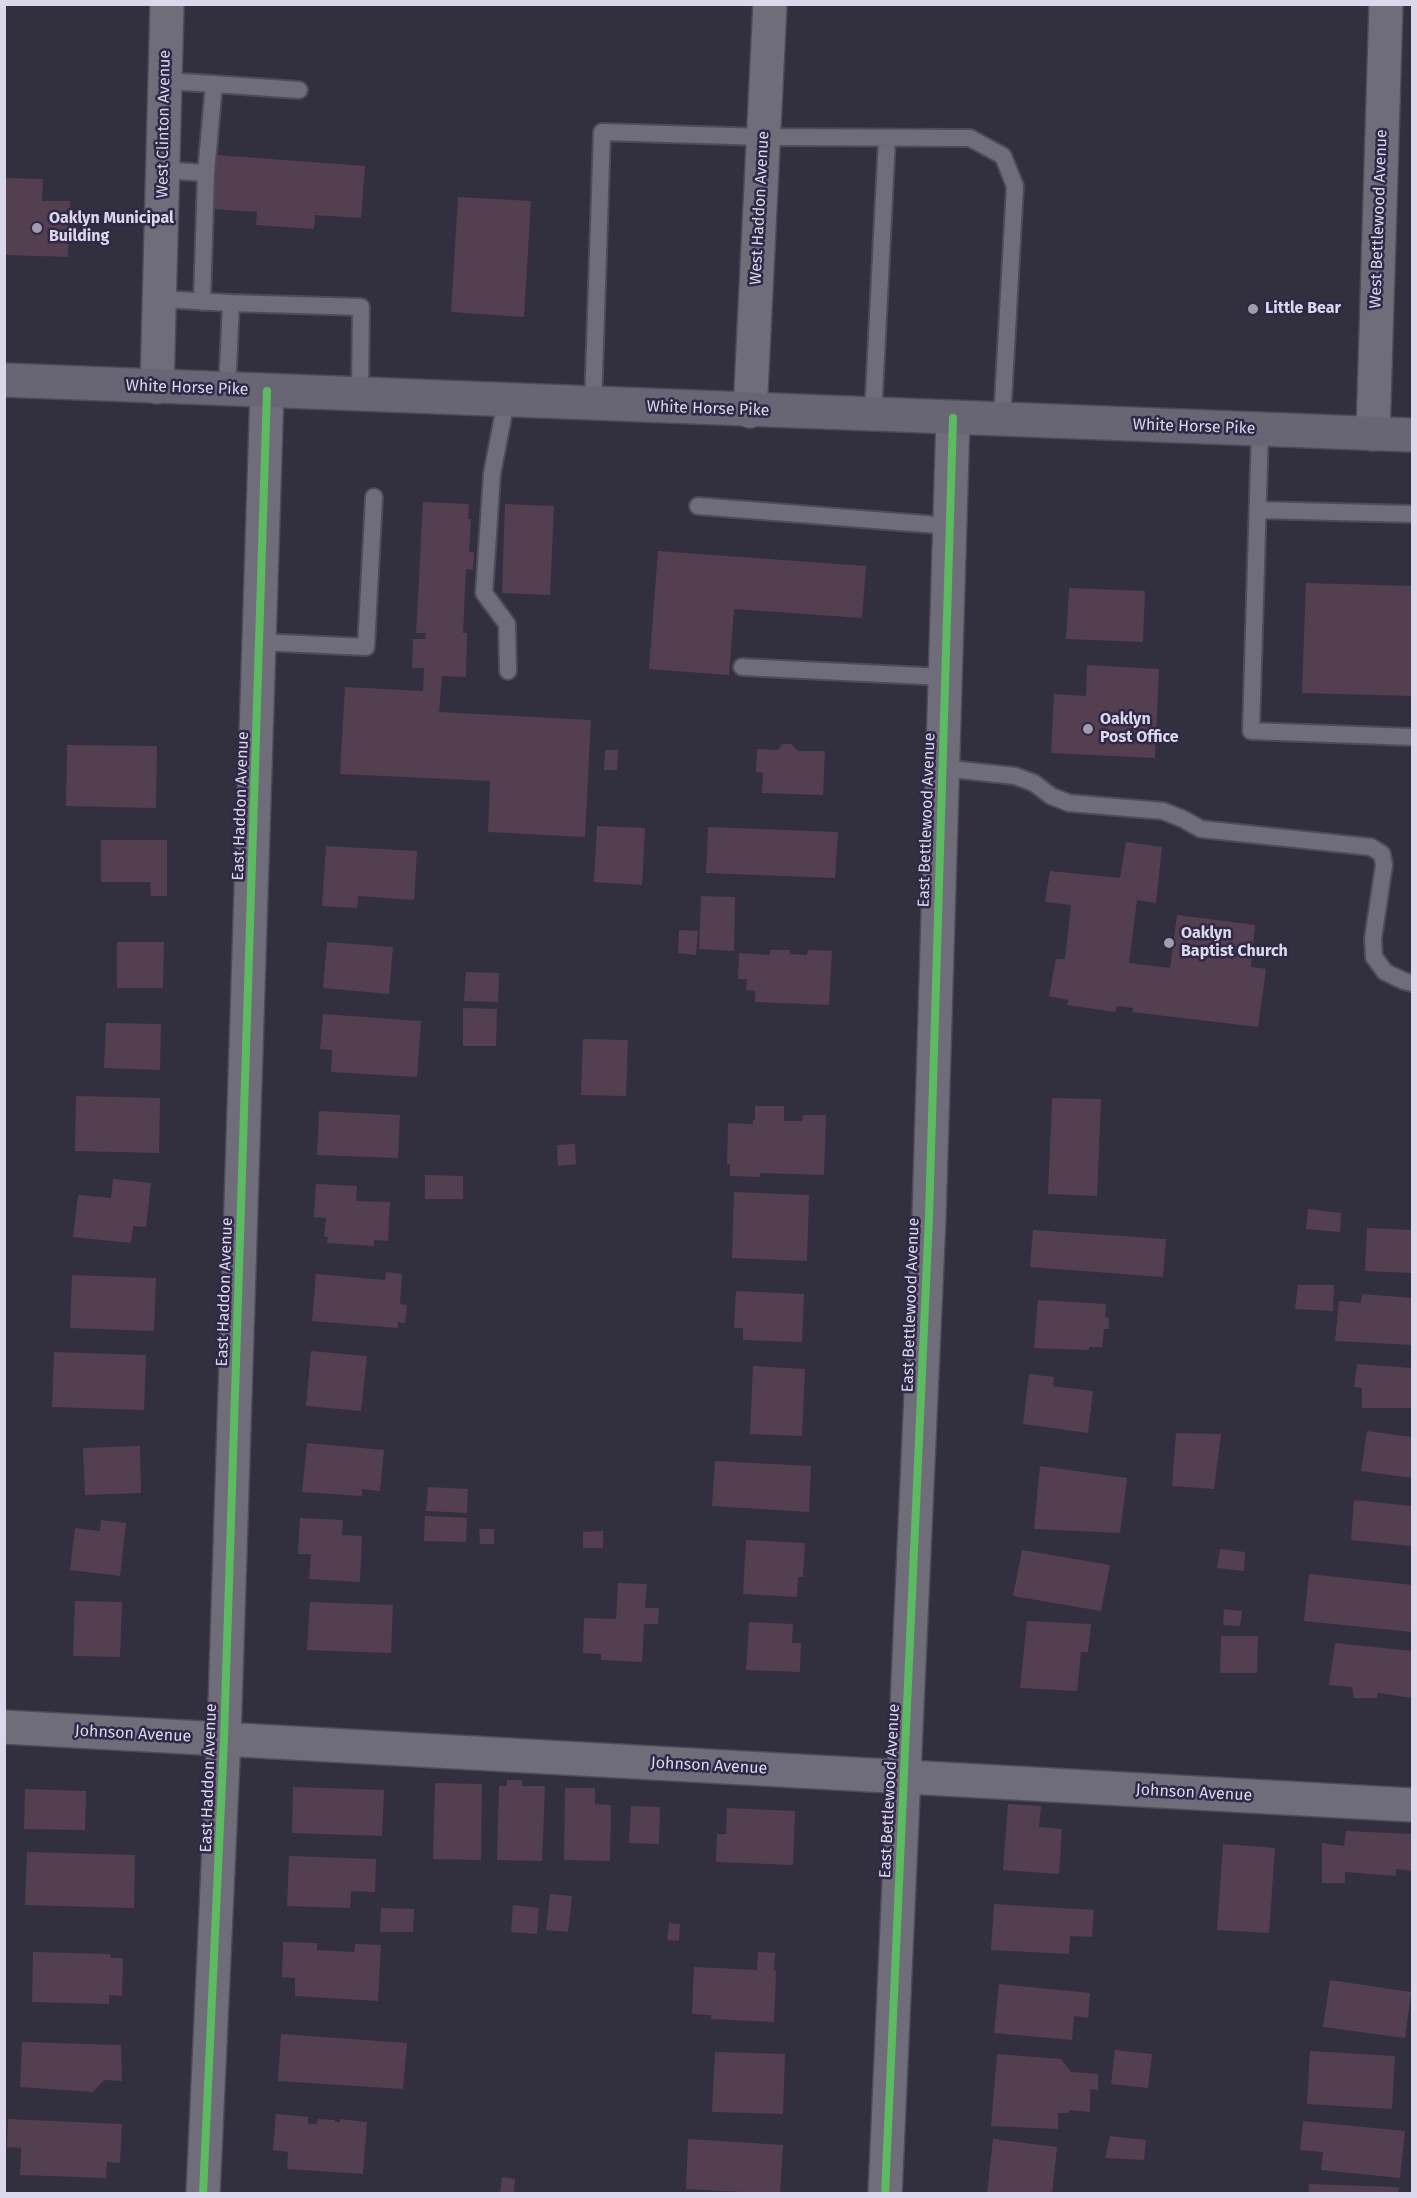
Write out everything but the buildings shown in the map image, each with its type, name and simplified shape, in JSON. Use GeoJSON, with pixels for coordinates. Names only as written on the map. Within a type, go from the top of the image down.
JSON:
{"type":"FeatureCollection","features":[{"type":"Feature","properties":{"kind":"highway","name":"White Horse Pike"},"geometry":{"type":"LineString","coordinates":[[4,380],[593,405],[1413,435]]}},
{"type":"Feature","properties":{"kind":"street","name":"West Clinton Avenue"},"geometry":{"type":"LineString","coordinates":[[157,387],[166,4]]}},
{"type":"Feature","properties":{"kind":"street","name":"West Haddon Avenue"},"geometry":{"type":"LineString","coordinates":[[750,411],[770,4]]}},
{"type":"Feature","properties":{"kind":"street","name":"West Bettlewood Avenue"},"geometry":{"type":"LineString","coordinates":[[1373,434],[1386,4]]}},
{"type":"Feature","properties":{"kind":"street","name":"East Haddon Avenue"},"geometry":{"type":"LineString","coordinates":[[203,2193],[224,1738],[267,391]]}},
{"type":"Feature","properties":{"kind":"street","name":"East Bettlewood Avenue"},"geometry":{"type":"LineString","coordinates":[[885,2193],[929,1217],[953,418]]}},
{"type":"Feature","properties":{"kind":"street","name":"Johnson Avenue"},"geometry":{"type":"LineString","coordinates":[[4,1727],[1413,1805]]}},
{"type":"Feature","properties":{"kind":"lane"},"geometry":{"type":"LineString","coordinates":[[165,81],[299,90]]}},
{"type":"Feature","properties":{"kind":"lane"},"geometry":{"type":"LineString","coordinates":[[202,302],[206,173],[214,84]]}},
{"type":"Feature","properties":{"kind":"lane"},"geometry":{"type":"LineString","coordinates":[[593,405],[602,132],[764,137],[970,138],[1003,156],[1015,186],[1002,420]]}},
{"type":"Feature","properties":{"kind":"lane"},"geometry":{"type":"LineString","coordinates":[[873,415],[887,138]]}},
{"type":"Feature","properties":{"kind":"lane"},"geometry":{"type":"LineString","coordinates":[[162,170],[206,173]]}},
{"type":"Feature","properties":{"kind":"lane"},"geometry":{"type":"LineString","coordinates":[[159,299],[361,307],[360,395]]}},
{"type":"Feature","properties":{"kind":"lane"},"geometry":{"type":"LineString","coordinates":[[227,390],[231,303]]}},
{"type":"Feature","properties":{"kind":"lane"},"geometry":{"type":"LineString","coordinates":[[506,401],[492,474],[484,593],[507,624],[508,671]]}},
{"type":"Feature","properties":{"kind":"lane"},"geometry":{"type":"LineString","coordinates":[[1260,430],[1251,731],[1413,737]]}},
{"type":"Feature","properties":{"kind":"lane"},"geometry":{"type":"LineString","coordinates":[[259,642],[366,647],[374,497]]}},
{"type":"Feature","properties":{"kind":"lane"},"geometry":{"type":"LineString","coordinates":[[698,506],[950,526]]}},
{"type":"Feature","properties":{"kind":"lane"},"geometry":{"type":"LineString","coordinates":[[1258,510],[1413,514]]}},
{"type":"Feature","properties":{"kind":"lane"},"geometry":{"type":"LineString","coordinates":[[742,667],[945,677]]}},
{"type":"Feature","properties":{"kind":"lane"},"geometry":{"type":"LineString","coordinates":[[942,768],[1015,776],[1034,783],[1051,796],[1070,803],[1163,811],[1201,829],[1371,847],[1382,854],[1384,865],[1373,939],[1374,957],[1385,972],[1413,983]]}},
{"type":"Feature","properties":{"kind":"cycle path"},"geometry":{"type":"LineString","coordinates":[[203,2194],[224,1738],[267,391]]}},
{"type":"Feature","properties":{"kind":"cycle path"},"geometry":{"type":"LineString","coordinates":[[885,2194],[929,1217],[953,418]]}},
{"type":"Feature","properties":{"kind":"place","name":"Oaklyn Municipal Building"},"geometry":{"type":"Point","coordinates":[37,228]}},
{"type":"Feature","properties":{"kind":"place","name":"Little Bear"},"geometry":{"type":"Point","coordinates":[1253,309]}},
{"type":"Feature","properties":{"kind":"place","name":"Oaklyn Post Office"},"geometry":{"type":"Point","coordinates":[1088,729]}},
{"type":"Feature","properties":{"kind":"place","name":"Oaklyn Baptist Church"},"geometry":{"type":"Point","coordinates":[1169,943]}}]}
